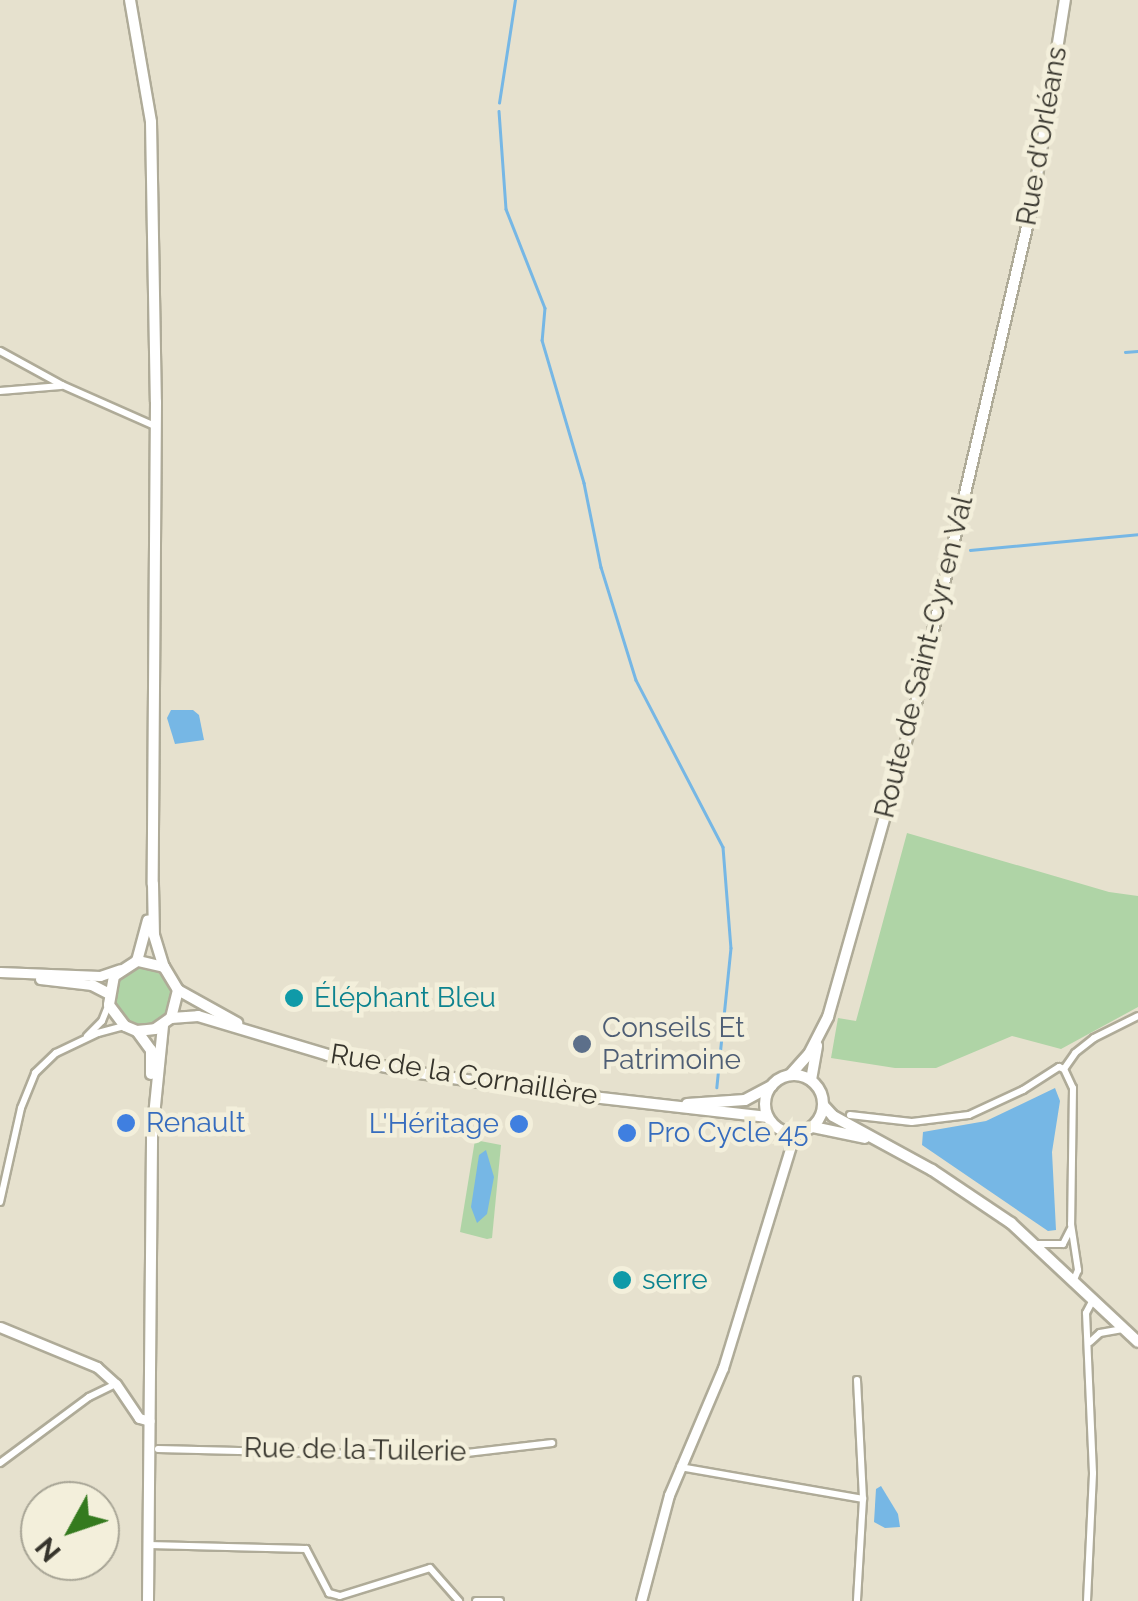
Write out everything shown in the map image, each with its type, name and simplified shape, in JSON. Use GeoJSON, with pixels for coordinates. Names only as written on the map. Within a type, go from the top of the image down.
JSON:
{"type":"FeatureCollection","features":[{"type":"Feature","properties":{"kind":"main road"},"geometry":{"type":"LineString","coordinates":[[130,0],[151,122],[154,935],[164,968],[178,990],[160,1039],[154,1085],[148,1601]]}},
{"type":"Feature","properties":{"kind":"main road","name":"Rue d'Orléans"},"geometry":{"type":"LineString","coordinates":[[1017,271],[1033,201],[1065,0]]}},
{"type":"Feature","properties":{"kind":"main road","name":"Route de Saint-Cyr en Val"},"geometry":{"type":"LineString","coordinates":[[810,1080],[818,1040],[841,977],[914,717],[1017,271]]}},
{"type":"Feature","properties":{"kind":"main road"},"geometry":{"type":"LineString","coordinates":[[108,999],[120,969],[137,961],[145,944],[153,884]]}},
{"type":"Feature","properties":{"kind":"main road"},"geometry":{"type":"LineString","coordinates":[[137,961],[164,968]]}},
{"type":"Feature","properties":{"kind":"main road"},"geometry":{"type":"LineString","coordinates":[[92,984],[108,999],[125,1026],[137,1031],[147,1042],[154,1085]]}},
{"type":"Feature","properties":{"kind":"main road","name":"Rue de la Cornaillère"},"geometry":{"type":"LineString","coordinates":[[178,990],[251,1031]]}},
{"type":"Feature","properties":{"kind":"main road","name":"Rue de la Cornaillère"},"geometry":{"type":"LineString","coordinates":[[167,1022],[198,1016],[328,1055],[540,1092],[768,1117]]}},
{"type":"Feature","properties":{"kind":"main road"},"geometry":{"type":"LineString","coordinates":[[137,1031],[167,1022]]}},
{"type":"Feature","properties":{"kind":"main road","name":"Route de Saint-Cyr en Val"},"geometry":{"type":"LineString","coordinates":[[790,1075],[818,1040]]}},
{"type":"Feature","properties":{"kind":"main road"},"geometry":{"type":"LineString","coordinates":[[875,1140],[813,1127],[795,1133],[779,1129],[768,1117],[765,1101],[772,1086],[790,1075],[810,1080],[818,1086],[824,1106],[875,1140],[932,1170],[1035,1244],[1138,1342]]}},
{"type":"Feature","properties":{"kind":"main road","name":"Rue de la Cornaillère"},"geometry":{"type":"LineString","coordinates":[[680,1106],[745,1100],[772,1086]]}},
{"type":"Feature","properties":{"kind":"main road"},"geometry":{"type":"LineString","coordinates":[[813,1127],[824,1106]]}},
{"type":"Feature","properties":{"kind":"street"},"geometry":{"type":"LineString","coordinates":[[0,351],[62,386],[155,426]]}},
{"type":"Feature","properties":{"kind":"street"},"geometry":{"type":"LineString","coordinates":[[0,390],[62,386]]}},
{"type":"Feature","properties":{"kind":"street"},"geometry":{"type":"LineString","coordinates":[[2,972],[100,976],[120,969]]}},
{"type":"Feature","properties":{"kind":"street"},"geometry":{"type":"LineString","coordinates":[[2,972],[92,984]]}},
{"type":"Feature","properties":{"kind":"street"},"geometry":{"type":"LineString","coordinates":[[76,1044],[102,1022],[108,999]]}},
{"type":"Feature","properties":{"kind":"street"},"geometry":{"type":"LineString","coordinates":[[1064,1069],[1075,1052],[1094,1038],[1138,1016]]}},
{"type":"Feature","properties":{"kind":"street"},"geometry":{"type":"LineString","coordinates":[[0,1202],[29,1084],[50,1058],[125,1026]]}},
{"type":"Feature","properties":{"kind":"street"},"geometry":{"type":"LineString","coordinates":[[850,1115],[912,1122],[944,1120],[996,1104],[1059,1067],[1064,1069],[1073,1088],[1071,1224],[1078,1270],[1074,1280]]}},
{"type":"Feature","properties":{"kind":"street"},"geometry":{"type":"LineString","coordinates":[[642,1601],[679,1467],[723,1368],[795,1133]]}},
{"type":"Feature","properties":{"kind":"street"},"geometry":{"type":"LineString","coordinates":[[1035,1244],[1063,1244],[1071,1224]]}},
{"type":"Feature","properties":{"kind":"street"},"geometry":{"type":"LineString","coordinates":[[1088,1601],[1093,1473],[1086,1313],[1093,1299]]}},
{"type":"Feature","properties":{"kind":"street"},"geometry":{"type":"LineString","coordinates":[[0,1327],[97,1367],[116,1384],[139,1418],[150,1420]]}},
{"type":"Feature","properties":{"kind":"street"},"geometry":{"type":"LineString","coordinates":[[1089,1343],[1100,1332],[1125,1329]]}},
{"type":"Feature","properties":{"kind":"street"},"geometry":{"type":"LineString","coordinates":[[857,1380],[864,1499],[857,1601]]}},
{"type":"Feature","properties":{"kind":"street"},"geometry":{"type":"LineString","coordinates":[[0,1463],[89,1397],[116,1384]]}},
{"type":"Feature","properties":{"kind":"street","name":"Rue de la Tuilerie"},"geometry":{"type":"LineString","coordinates":[[158,1449],[441,1456],[552,1443]]}},
{"type":"Feature","properties":{"kind":"street"},"geometry":{"type":"LineString","coordinates":[[679,1467],[864,1499]]}},
{"type":"Feature","properties":{"kind":"street"},"geometry":{"type":"LineString","coordinates":[[149,1545],[306,1549],[328,1593],[340,1596],[430,1568],[459,1601]]}},
{"type":"Feature","properties":{"kind":"street"},"geometry":{"type":"LineString","coordinates":[[476,1601],[500,1601]]}},
{"type":"Feature","properties":{"kind":"green space"},"geometry":{"type":"Polygon","coordinates":[[[907,833],[1109,892],[1138,896],[1138,1007],[1061,1049],[1012,1036],[936,1068],[895,1068],[831,1058],[838,1018],[856,1021],[907,833]]]}},
{"type":"Feature","properties":{"kind":"green space"},"geometry":{"type":"Polygon","coordinates":[[[142,968],[163,976],[171,997],[163,1018],[142,1026],[121,1018],[113,997],[121,976],[142,968]]]}},
{"type":"Feature","properties":{"kind":"green space"},"geometry":{"type":"Polygon","coordinates":[[[475,1140],[501,1145],[492,1238],[487,1239],[460,1232],[475,1140]]]}},
{"type":"Feature","properties":{"kind":"water"},"geometry":{"type":"Polygon","coordinates":[[[171,710],[193,710],[199,715],[204,740],[175,744],[167,718],[171,710]]]}},
{"type":"Feature","properties":{"kind":"water"},"geometry":{"type":"Polygon","coordinates":[[[1055,1088],[1060,1101],[1052,1152],[1056,1230],[1048,1231],[922,1145],[923,1132],[986,1121],[1055,1088]]]}},
{"type":"Feature","properties":{"kind":"water"},"geometry":{"type":"Polygon","coordinates":[[[486,1150],[494,1177],[487,1214],[477,1223],[471,1207],[479,1155],[486,1150]]]}},
{"type":"Feature","properties":{"kind":"water"},"geometry":{"type":"Polygon","coordinates":[[[881,1486],[898,1514],[900,1527],[885,1528],[874,1522],[876,1489],[881,1486]]]}},
{"type":"Feature","properties":{"kind":"waterway"},"geometry":{"type":"LineString","coordinates":[[499,103],[515,0]]}},
{"type":"Feature","properties":{"kind":"waterway"},"geometry":{"type":"LineString","coordinates":[[499,111],[506,209],[545,308],[542,340],[584,483],[601,567],[636,680],[723,847],[731,948],[717,1087]]}},
{"type":"Feature","properties":{"kind":"waterway"},"geometry":{"type":"LineString","coordinates":[[1125,352],[1138,351]]}},
{"type":"Feature","properties":{"kind":"waterway"},"geometry":{"type":"LineString","coordinates":[[970,550],[1138,534]]}},
{"type":"Feature","properties":{"kind":"place","name":"Éléphant Bleu"},"geometry":{"type":"Point","coordinates":[294,998]}},
{"type":"Feature","properties":{"kind":"place","name":"Conseils Et Patrimoine"},"geometry":{"type":"Point","coordinates":[582,1044]}},
{"type":"Feature","properties":{"kind":"place","name":"Renault"},"geometry":{"type":"Point","coordinates":[126,1123]}},
{"type":"Feature","properties":{"kind":"place","name":"L'Héritage"},"geometry":{"type":"Point","coordinates":[519,1124]}},
{"type":"Feature","properties":{"kind":"place","name":"Pro Cycle 45"},"geometry":{"type":"Point","coordinates":[627,1133]}},
{"type":"Feature","properties":{"kind":"place","name":"serre"},"geometry":{"type":"Point","coordinates":[622,1280]}}]}
